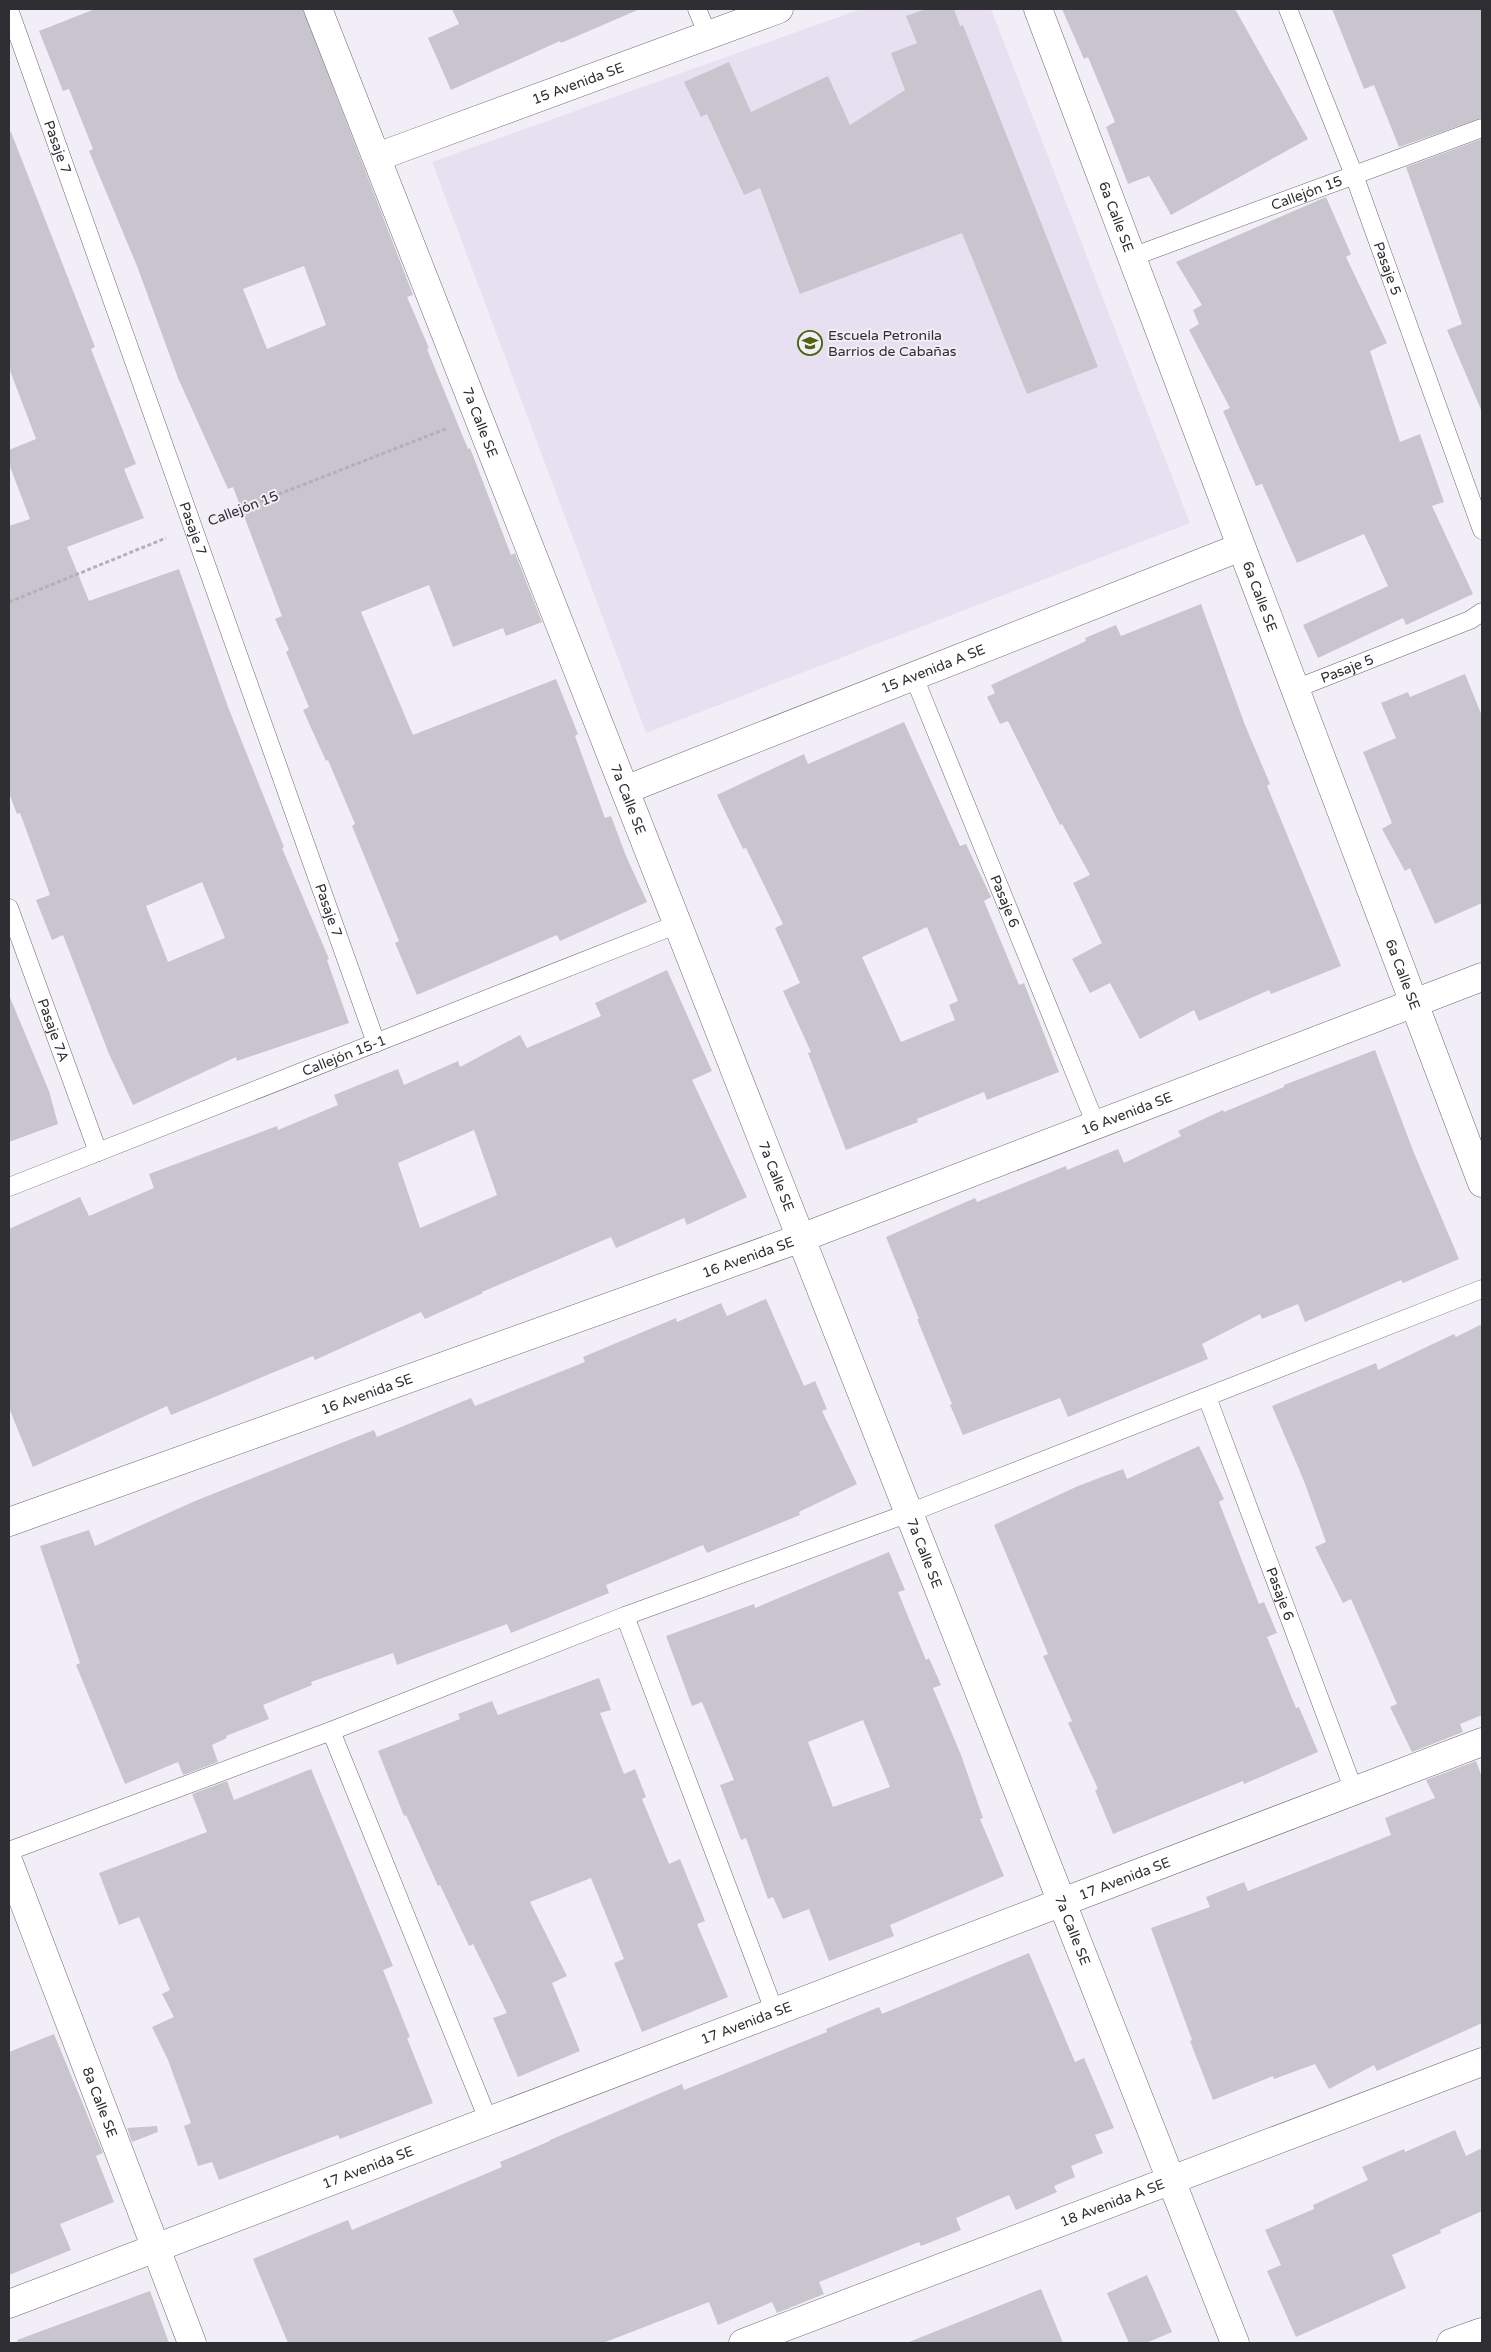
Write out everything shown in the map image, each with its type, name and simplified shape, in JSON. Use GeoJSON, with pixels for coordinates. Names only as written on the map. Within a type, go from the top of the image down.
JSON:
{"type":"FeatureCollection","features":[{"type":"Feature","properties":{"kind":"street","name":"7a Calle SE"},"geometry":{"type":"LineString","coordinates":[[318,9],[1236,2343]]}},
{"type":"Feature","properties":{"kind":"street","name":"15 Avenida SE"},"geometry":{"type":"LineString","coordinates":[[377,157],[779,9]]}},
{"type":"Feature","properties":{"kind":"street","name":"6a Calle SE"},"geometry":{"type":"LineString","coordinates":[[1038,9],[1482,1183]]}},
{"type":"Feature","properties":{"kind":"street","name":"15 Avenida A SE"},"geometry":{"type":"LineString","coordinates":[[625,790],[1242,547]]}},
{"type":"Feature","properties":{"kind":"street","name":"16 Avenida SE"},"geometry":{"type":"LineString","coordinates":[[9,1522],[801,1238],[1482,977]]}},
{"type":"Feature","properties":{"kind":"street","name":"17 Avenida SE"},"geometry":{"type":"LineString","coordinates":[[9,2304],[1482,1742]]}},
{"type":"Feature","properties":{"kind":"street","name":"8a Calle SE"},"geometry":{"type":"LineString","coordinates":[[9,1863],[192,2343]]}},
{"type":"Feature","properties":{"kind":"street","name":"18 Avenida A SE"},"geometry":{"type":"LineString","coordinates":[[743,2343],[1482,2062]]}},
{"type":"Feature","properties":{"kind":"street"},"geometry":{"type":"LineString","coordinates":[[1451,2343],[1482,2332]]}},
{"type":"Feature","properties":{"kind":"lane"},"geometry":{"type":"LineString","coordinates":[[697,9],[708,35]]}},
{"type":"Feature","properties":{"kind":"lane","name":"Pasaje 5"},"geometry":{"type":"LineString","coordinates":[[1288,9],[1354,175],[1482,530]]}},
{"type":"Feature","properties":{"kind":"lane","name":"Pasaje 7"},"geometry":{"type":"LineString","coordinates":[[15,13],[376,1043]]}},
{"type":"Feature","properties":{"kind":"lane","name":"Callejón 15"},"geometry":{"type":"LineString","coordinates":[[1132,257],[1482,128]]}},
{"type":"Feature","properties":{"kind":"lane","name":"Pasaje 5"},"geometry":{"type":"LineString","coordinates":[[1296,689],[1470,620],[1482,612]]}},
{"type":"Feature","properties":{"kind":"lane","name":"Pasaje 6"},"geometry":{"type":"LineString","coordinates":[[914,677],[1096,1125]]}},
{"type":"Feature","properties":{"kind":"lane","name":"Pasaje 7A"},"geometry":{"type":"LineString","coordinates":[[9,908],[98,1152]]}},
{"type":"Feature","properties":{"kind":"lane","name":"Callejón 15-1"},"geometry":{"type":"LineString","coordinates":[[9,1187],[678,924]]}},
{"type":"Feature","properties":{"kind":"lane"},"geometry":{"type":"LineString","coordinates":[[9,1851],[331,1731],[625,1616],[909,1513],[1482,1289]]}},
{"type":"Feature","properties":{"kind":"lane","name":"Pasaje 6"},"geometry":{"type":"LineString","coordinates":[[1208,1396],[1354,1791]]}},
{"type":"Feature","properties":{"kind":"lane"},"geometry":{"type":"LineString","coordinates":[[625,1616],[775,2013]]}},
{"type":"Feature","properties":{"kind":"lane"},"geometry":{"type":"LineString","coordinates":[[331,1731],[489,2122]]}},
{"type":"Feature","properties":{"kind":"path","name":"Callejón 15"},"geometry":{"type":"LineString","coordinates":[[9,602],[194,527],[479,416]]}},
{"type":"Feature","properties":{"kind":"shaded area","name":"Escuela Petronila Barrios de Cabañas"},"geometry":{"type":"Polygon","coordinates":[[[861,9],[991,9],[1190,523],[646,733],[432,162],[861,9]]]}},
{"type":"Feature","properties":{"kind":"building"},"geometry":{"type":"Polygon","coordinates":[[[95,9],[303,9],[413,295],[407,297],[429,348],[427,349],[468,449],[470,448],[511,555],[515,553],[542,622],[506,636],[503,628],[453,647],[429,585],[361,612],[413,735],[556,679],[578,734],[575,736],[605,818],[611,816],[626,856],[647,902],[560,941],[557,935],[417,995],[395,943],[399,941],[352,826],[355,824],[328,760],[326,761],[303,710],[309,707],[286,652],[289,650],[275,619],[282,616],[233,487],[228,489],[178,378],[137,266],[89,151],[93,149],[69,89],[63,91],[39,31],[95,9]],[[304,266],[243,289],[267,349],[326,325],[304,266]]]}},
{"type":"Feature","properties":{"kind":"building"},"geometry":{"type":"Polygon","coordinates":[[[452,9],[640,9],[561,43],[560,41],[451,90],[428,38],[459,24],[452,9]]]}},
{"type":"Feature","properties":{"kind":"building"},"geometry":{"type":"Polygon","coordinates":[[[926,9],[954,9],[960,26],[963,25],[1098,367],[1027,394],[962,233],[800,294],[760,188],[744,195],[707,114],[701,117],[684,82],[729,62],[751,112],[828,76],[850,125],[905,90],[891,53],[917,43],[906,16],[926,9]]]}},
{"type":"Feature","properties":{"kind":"building"},"geometry":{"type":"Polygon","coordinates":[[[1062,9],[1235,9],[1308,139],[1171,215],[1149,176],[1128,184],[1106,127],[1115,122],[1088,57],[1084,59],[1062,9]]]}},
{"type":"Feature","properties":{"kind":"building"},"geometry":{"type":"Polygon","coordinates":[[[1332,9],[1482,9],[1482,118],[1399,147],[1374,85],[1364,89],[1332,9]]]}},
{"type":"Feature","properties":{"kind":"building"},"geometry":{"type":"Polygon","coordinates":[[[9,132],[11,132],[95,347],[91,349],[136,464],[124,469],[144,518],[67,547],[89,601],[179,569],[228,707],[284,847],[282,848],[329,959],[327,960],[349,1023],[237,1061],[236,1057],[133,1105],[109,1054],[63,935],[52,940],[36,900],[50,895],[20,813],[17,814],[9,793],[9,526],[30,519],[9,464],[9,450],[36,439],[9,368],[9,132]],[[202,882],[146,906],[168,962],[225,938],[202,882]]]}},
{"type":"Feature","properties":{"kind":"building"},"geometry":{"type":"Polygon","coordinates":[[[1482,139],[1482,412],[1447,330],[1462,324],[1406,167],[1482,139]]]}},
{"type":"Feature","properties":{"kind":"building"},"geometry":{"type":"Polygon","coordinates":[[[1326,197],[1351,254],[1346,257],[1387,343],[1370,351],[1400,442],[1420,434],[1444,502],[1432,506],[1473,594],[1406,625],[1403,618],[1318,658],[1303,625],[1388,586],[1364,534],[1297,563],[1262,484],[1256,486],[1223,411],[1230,408],[1189,330],[1199,324],[1193,310],[1202,305],[1176,262],[1326,197]]]}},
{"type":"Feature","properties":{"kind":"building"},"geometry":{"type":"Polygon","coordinates":[[[1201,604],[1245,725],[1270,784],[1267,786],[1341,966],[1271,994],[1269,990],[1199,1021],[1194,1010],[1140,1039],[1110,983],[1090,993],[1072,959],[1102,943],[1073,883],[1090,875],[1062,824],[1060,825],[1008,721],[1000,724],[987,697],[995,693],[991,685],[1086,641],[1085,638],[1116,625],[1121,636],[1201,604]]]}},
{"type":"Feature","properties":{"kind":"building"},"geometry":{"type":"Polygon","coordinates":[[[1465,674],[1482,716],[1482,903],[1435,924],[1410,868],[1405,871],[1382,829],[1392,823],[1363,752],[1396,738],[1381,703],[1408,692],[1410,697],[1465,674]]]}},
{"type":"Feature","properties":{"kind":"building"},"geometry":{"type":"Polygon","coordinates":[[[904,722],[960,846],[966,844],[991,897],[984,901],[1019,985],[1024,983],[1059,1072],[987,1100],[984,1092],[917,1119],[918,1122],[846,1150],[808,1053],[811,1052],[783,991],[800,983],[775,928],[783,924],[746,848],[743,849],[717,795],[804,754],[808,764],[904,722]],[[927,927],[862,957],[901,1042],[955,1020],[949,1005],[958,1001],[927,927]]]}},
{"type":"Feature","properties":{"kind":"building"},"geometry":{"type":"Polygon","coordinates":[[[667,970],[712,1071],[692,1080],[747,1197],[687,1225],[684,1218],[616,1248],[611,1237],[482,1292],[425,1319],[421,1312],[315,1360],[313,1356],[171,1415],[167,1406],[33,1467],[9,1408],[9,1229],[80,1197],[89,1216],[154,1188],[149,1174],[277,1126],[278,1130],[338,1105],[334,1095],[398,1069],[404,1085],[458,1061],[460,1067],[520,1035],[527,1048],[601,1016],[595,1003],[667,970]],[[474,1130],[398,1163],[420,1228],[497,1195],[474,1130]]]}},
{"type":"Feature","properties":{"kind":"building"},"geometry":{"type":"Polygon","coordinates":[[[9,995],[49,1091],[58,1124],[9,1142],[9,995]]]}},
{"type":"Feature","properties":{"kind":"building"},"geometry":{"type":"Polygon","coordinates":[[[1375,1050],[1414,1153],[1459,1259],[1403,1283],[1401,1280],[1305,1322],[1298,1304],[1262,1319],[1260,1314],[1202,1344],[1208,1359],[1068,1417],[1060,1398],[963,1435],[886,1237],[975,1198],[977,1202],[1066,1166],[1067,1170],[1118,1149],[1124,1163],[1181,1136],[1178,1131],[1223,1110],[1224,1112],[1284,1087],[1284,1085],[1375,1050]]]}},
{"type":"Feature","properties":{"kind":"building"},"geometry":{"type":"Polygon","coordinates":[[[766,1299],[804,1386],[815,1381],[827,1409],[822,1411],[857,1484],[799,1512],[800,1515],[707,1553],[703,1545],[606,1585],[609,1593],[511,1633],[507,1624],[397,1665],[393,1653],[311,1682],[312,1685],[263,1705],[269,1719],[226,1736],[227,1738],[212,1745],[218,1762],[183,1775],[178,1762],[125,1784],[76,1665],[80,1663],[40,1546],[89,1530],[95,1546],[195,1501],[374,1430],[377,1437],[471,1398],[475,1406],[585,1362],[583,1357],[676,1318],[677,1322],[721,1303],[727,1316],[766,1299]]]}},
{"type":"Feature","properties":{"kind":"building"},"geometry":{"type":"Polygon","coordinates":[[[1482,1324],[1482,1715],[1460,1724],[1463,1732],[1412,1752],[1390,1707],[1397,1704],[1351,1599],[1343,1603],[1315,1547],[1326,1542],[1304,1481],[1272,1406],[1376,1363],[1378,1370],[1454,1334],[1456,1337],[1482,1324]]]}},
{"type":"Feature","properties":{"kind":"building"},"geometry":{"type":"Polygon","coordinates":[[[1199,1446],[1224,1499],[1219,1502],[1259,1604],[1264,1602],[1277,1633],[1267,1637],[1296,1708],[1299,1707],[1318,1752],[1244,1784],[1243,1781],[1113,1834],[1095,1790],[1098,1789],[1068,1723],[1072,1721],[1043,1656],[1048,1654],[994,1525],[1078,1486],[1123,1469],[1127,1479],[1199,1446]]]}},
{"type":"Feature","properties":{"kind":"building"},"geometry":{"type":"Polygon","coordinates":[[[889,1552],[905,1590],[898,1592],[926,1660],[929,1658],[941,1685],[933,1688],[961,1755],[983,1818],[980,1819],[1004,1876],[890,1925],[894,1936],[829,1961],[809,1909],[783,1919],[773,1897],[768,1899],[746,1838],[741,1840],[720,1785],[734,1780],[702,1702],[692,1706],[666,1636],[754,1604],[755,1608],[889,1552]],[[863,1720],[808,1742],[833,1807],[890,1787],[863,1720]]]}},
{"type":"Feature","properties":{"kind":"building"},"geometry":{"type":"Polygon","coordinates":[[[599,1678],[611,1710],[600,1713],[624,1774],[635,1769],[646,1797],[642,1799],[669,1864],[680,1859],[705,1921],[697,1924],[728,1997],[642,2032],[614,1963],[624,1959],[591,1878],[530,1902],[567,1976],[552,1983],[580,2051],[518,2077],[493,2018],[507,2013],[473,1944],[469,1946],[440,1885],[438,1886],[406,1815],[404,1816],[378,1751],[460,1719],[458,1714],[492,1701],[498,1715],[599,1678]]]}},
{"type":"Feature","properties":{"kind":"building"},"geometry":{"type":"Polygon","coordinates":[[[1476,1761],[1482,1777],[1482,2023],[1377,2071],[1374,2065],[1329,2089],[1315,2064],[1274,2079],[1273,2076],[1213,2100],[1190,2041],[1192,2040],[1151,1928],[1210,1907],[1206,1897],[1244,1882],[1248,1891],[1391,1835],[1385,1818],[1435,1798],[1426,1780],[1476,1761]]]}},
{"type":"Feature","properties":{"kind":"building"},"geometry":{"type":"Polygon","coordinates":[[[311,1769],[393,1966],[383,1970],[410,2037],[407,2038],[433,2103],[340,2139],[338,2135],[219,2180],[212,2162],[198,2166],[184,2126],[191,2123],[168,2060],[152,2027],[174,2017],[162,1994],[170,1990],[139,1917],[119,1925],[99,1873],[207,1832],[192,1794],[227,1781],[234,1800],[311,1769]]]}},
{"type":"Feature","properties":{"kind":"building"},"geometry":{"type":"Polygon","coordinates":[[[1029,1953],[1075,2062],[1084,2058],[1114,2128],[1095,2135],[1103,2153],[1071,2166],[1075,2177],[1054,2186],[1057,2192],[1016,2210],[1009,2195],[956,2218],[961,2230],[921,2246],[919,2242],[819,2282],[824,2294],[777,2313],[772,2302],[718,2325],[709,2302],[603,2343],[288,2343],[253,2259],[348,2220],[352,2230],[502,2167],[500,2162],[682,2084],[684,2090],[827,2032],[826,2029],[879,2007],[882,2014],[1029,1953]]]}},
{"type":"Feature","properties":{"kind":"building"},"geometry":{"type":"Polygon","coordinates":[[[54,2034],[103,2153],[96,2156],[114,2202],[60,2224],[71,2250],[9,2275],[9,2052],[54,2034]]]}},
{"type":"Feature","properties":{"kind":"building"},"geometry":{"type":"Polygon","coordinates":[[[157,2126],[158,2132],[132,2142],[127,2128],[157,2126]]]}},
{"type":"Feature","properties":{"kind":"building"},"geometry":{"type":"Polygon","coordinates":[[[1455,2130],[1466,2156],[1482,2148],[1482,2211],[1440,2230],[1441,2233],[1392,2255],[1406,2288],[1296,2337],[1267,2271],[1281,2265],[1265,2230],[1314,2209],[1313,2205],[1368,2180],[1362,2167],[1404,2149],[1405,2152],[1455,2130]]]}},
{"type":"Feature","properties":{"kind":"building"},"geometry":{"type":"Polygon","coordinates":[[[1147,2275],[1172,2332],[1146,2343],[1129,2343],[1107,2293],[1147,2275]]]}},
{"type":"Feature","properties":{"kind":"building"},"geometry":{"type":"Polygon","coordinates":[[[1041,2289],[1063,2343],[909,2343],[909,2342],[1041,2289]]]}},
{"type":"Feature","properties":{"kind":"building"},"geometry":{"type":"Polygon","coordinates":[[[150,2291],[169,2343],[18,2343],[17,2340],[150,2291]]]}},
{"type":"Feature","properties":{"kind":"place","name":"Escuela Petronila Barrios de Cabañas"},"geometry":{"type":"Point","coordinates":[810,343]}}]}
